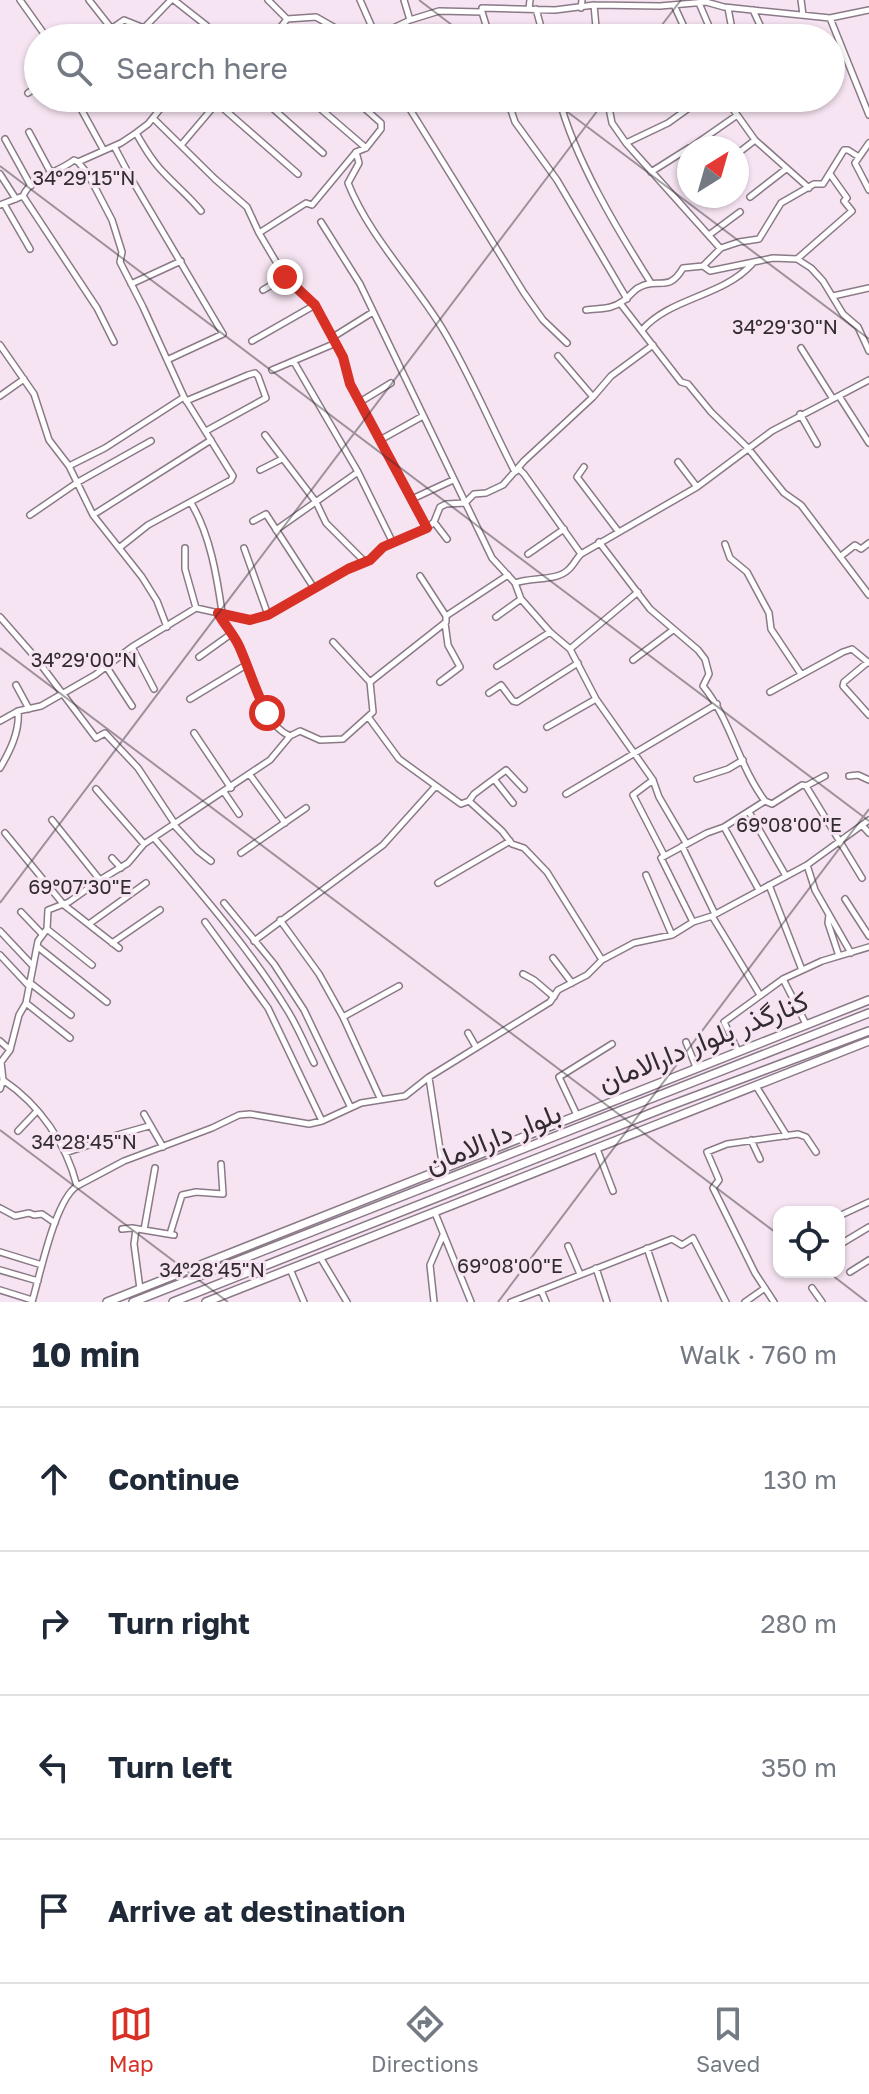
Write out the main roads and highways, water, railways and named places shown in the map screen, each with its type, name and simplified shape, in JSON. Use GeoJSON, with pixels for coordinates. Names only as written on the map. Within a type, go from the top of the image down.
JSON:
{"type":"FeatureCollection","features":[{"type":"Feature","properties":{"kind":"main road","name":"کنارگذر بلوار دارالامان"},"geometry":{"type":"LineString","coordinates":[[107,1302],[869,1000]]}},
{"type":"Feature","properties":{"kind":"main road","name":"بلوار دارالامان"},"geometry":{"type":"LineString","coordinates":[[133,1302],[869,1013]]}},
{"type":"Feature","properties":{"kind":"main road","name":"بلوار دارالامان"},"geometry":{"type":"LineString","coordinates":[[173,1302],[669,1106],[869,1031]]}},
{"type":"Feature","properties":{"kind":"main road"},"geometry":{"type":"LineString","coordinates":[[206,1302],[869,1041]]}},
{"type":"Feature","properties":{"kind":"main road"},"geometry":{"type":"LineString","coordinates":[[285,1233],[298,1265]]}}]}
